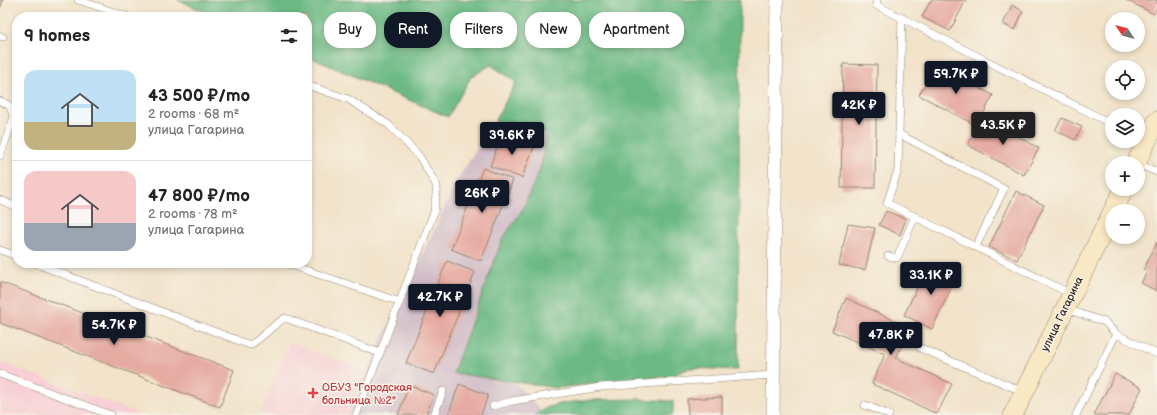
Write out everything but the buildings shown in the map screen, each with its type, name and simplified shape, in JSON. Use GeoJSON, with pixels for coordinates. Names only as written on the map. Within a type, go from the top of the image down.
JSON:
{"type":"FeatureCollection","features":[{"type":"Feature","properties":{"kind":"main road"},"geometry":{"type":"LineString","coordinates":[[1145,136],[1157,121]]}},
{"type":"Feature","properties":{"kind":"main road","name":"улица Гагарина"},"geometry":{"type":"LineString","coordinates":[[1013,415],[1105,226]]}},
{"type":"Feature","properties":{"kind":"street"},"geometry":{"type":"LineString","coordinates":[[773,415],[777,0]]}},
{"type":"Feature","properties":{"kind":"lane"},"geometry":{"type":"LineString","coordinates":[[78,0],[114,12]]}},
{"type":"Feature","properties":{"kind":"lane"},"geometry":{"type":"LineString","coordinates":[[877,0],[876,5],[1105,120]]}},
{"type":"Feature","properties":{"kind":"lane"},"geometry":{"type":"LineString","coordinates":[[902,18],[898,170],[887,203],[976,246],[1105,322],[1116,334],[1157,354]]}},
{"type":"Feature","properties":{"kind":"lane"},"geometry":{"type":"LineString","coordinates":[[312,87],[348,99],[389,126],[419,156],[437,186],[434,212],[356,415]]}},
{"type":"Feature","properties":{"kind":"lane"},"geometry":{"type":"LineString","coordinates":[[0,100],[9,105],[12,112]]}},
{"type":"Feature","properties":{"kind":"lane"},"geometry":{"type":"LineString","coordinates":[[0,156],[12,123]]}},
{"type":"Feature","properties":{"kind":"lane"},"geometry":{"type":"LineString","coordinates":[[899,134],[1004,189],[976,246]]}},
{"type":"Feature","properties":{"kind":"lane"},"geometry":{"type":"LineString","coordinates":[[1145,167],[1157,172]]}},
{"type":"Feature","properties":{"kind":"lane"},"geometry":{"type":"LineString","coordinates":[[0,200],[12,205]]}},
{"type":"Feature","properties":{"kind":"lane"},"geometry":{"type":"LineString","coordinates":[[888,256],[897,258],[915,216]]}},
{"type":"Feature","properties":{"kind":"lane"},"geometry":{"type":"LineString","coordinates":[[0,250],[12,254]]}},
{"type":"Feature","properties":{"kind":"lane"},"geometry":{"type":"LineString","coordinates":[[47,268],[250,345],[263,338],[272,325],[285,318],[380,353]]}},
{"type":"Feature","properties":{"kind":"lane"},"geometry":{"type":"LineString","coordinates":[[300,268],[400,302]]}},
{"type":"Feature","properties":{"kind":"lane"},"geometry":{"type":"LineString","coordinates":[[1076,415],[1116,334]]}},
{"type":"Feature","properties":{"kind":"lane"},"geometry":{"type":"LineString","coordinates":[[920,348],[1024,392]]}},
{"type":"Feature","properties":{"kind":"lane"},"geometry":{"type":"LineString","coordinates":[[0,374],[111,415]]}},
{"type":"Feature","properties":{"kind":"lane"},"geometry":{"type":"LineString","coordinates":[[493,406],[512,401],[601,387],[773,376]]}},
{"type":"Feature","properties":{"kind":"lane"},"geometry":{"type":"LineString","coordinates":[[434,415],[443,391]]}},
{"type":"Feature","properties":{"kind":"lane"},"geometry":{"type":"LineString","coordinates":[[865,405],[878,413],[889,415]]}},
{"type":"Feature","properties":{"kind":"shaded area"},"geometry":{"type":"Polygon","coordinates":[[[495,121],[547,133],[541,166],[523,209],[502,240],[454,373],[515,383],[540,409],[535,415],[350,415],[367,371],[460,175],[495,121]]]}},
{"type":"Feature","properties":{"kind":"shaded area","name":"ОБУЗ \"Городская больница №2\""},"geometry":{"type":"Polygon","coordinates":[[[289,342],[367,371],[350,415],[260,415],[289,342]]]}},
{"type":"Feature","properties":{"kind":"shaded area"},"geometry":{"type":"Polygon","coordinates":[[[0,362],[143,415],[0,415],[0,362]]]}},
{"type":"Feature","properties":{"kind":"green space"},"geometry":{"type":"Polygon","coordinates":[[[178,0],[740,0],[738,370],[690,368],[671,376],[557,388],[453,373],[502,240],[523,209],[541,166],[547,133],[495,121],[516,82],[491,65],[471,77],[448,117],[312,58],[312,12],[206,12],[178,0]]]}},
{"type":"Feature","properties":{"kind":"green space"},"geometry":{"type":"Polygon","coordinates":[[[638,399],[673,401],[673,415],[535,415],[544,409],[569,402],[638,399]]]}},
{"type":"Feature","properties":{"kind":"place","name":"ОБУЗ \"Городская больница №2\""},"geometry":{"type":"Point","coordinates":[313,393]}}]}
